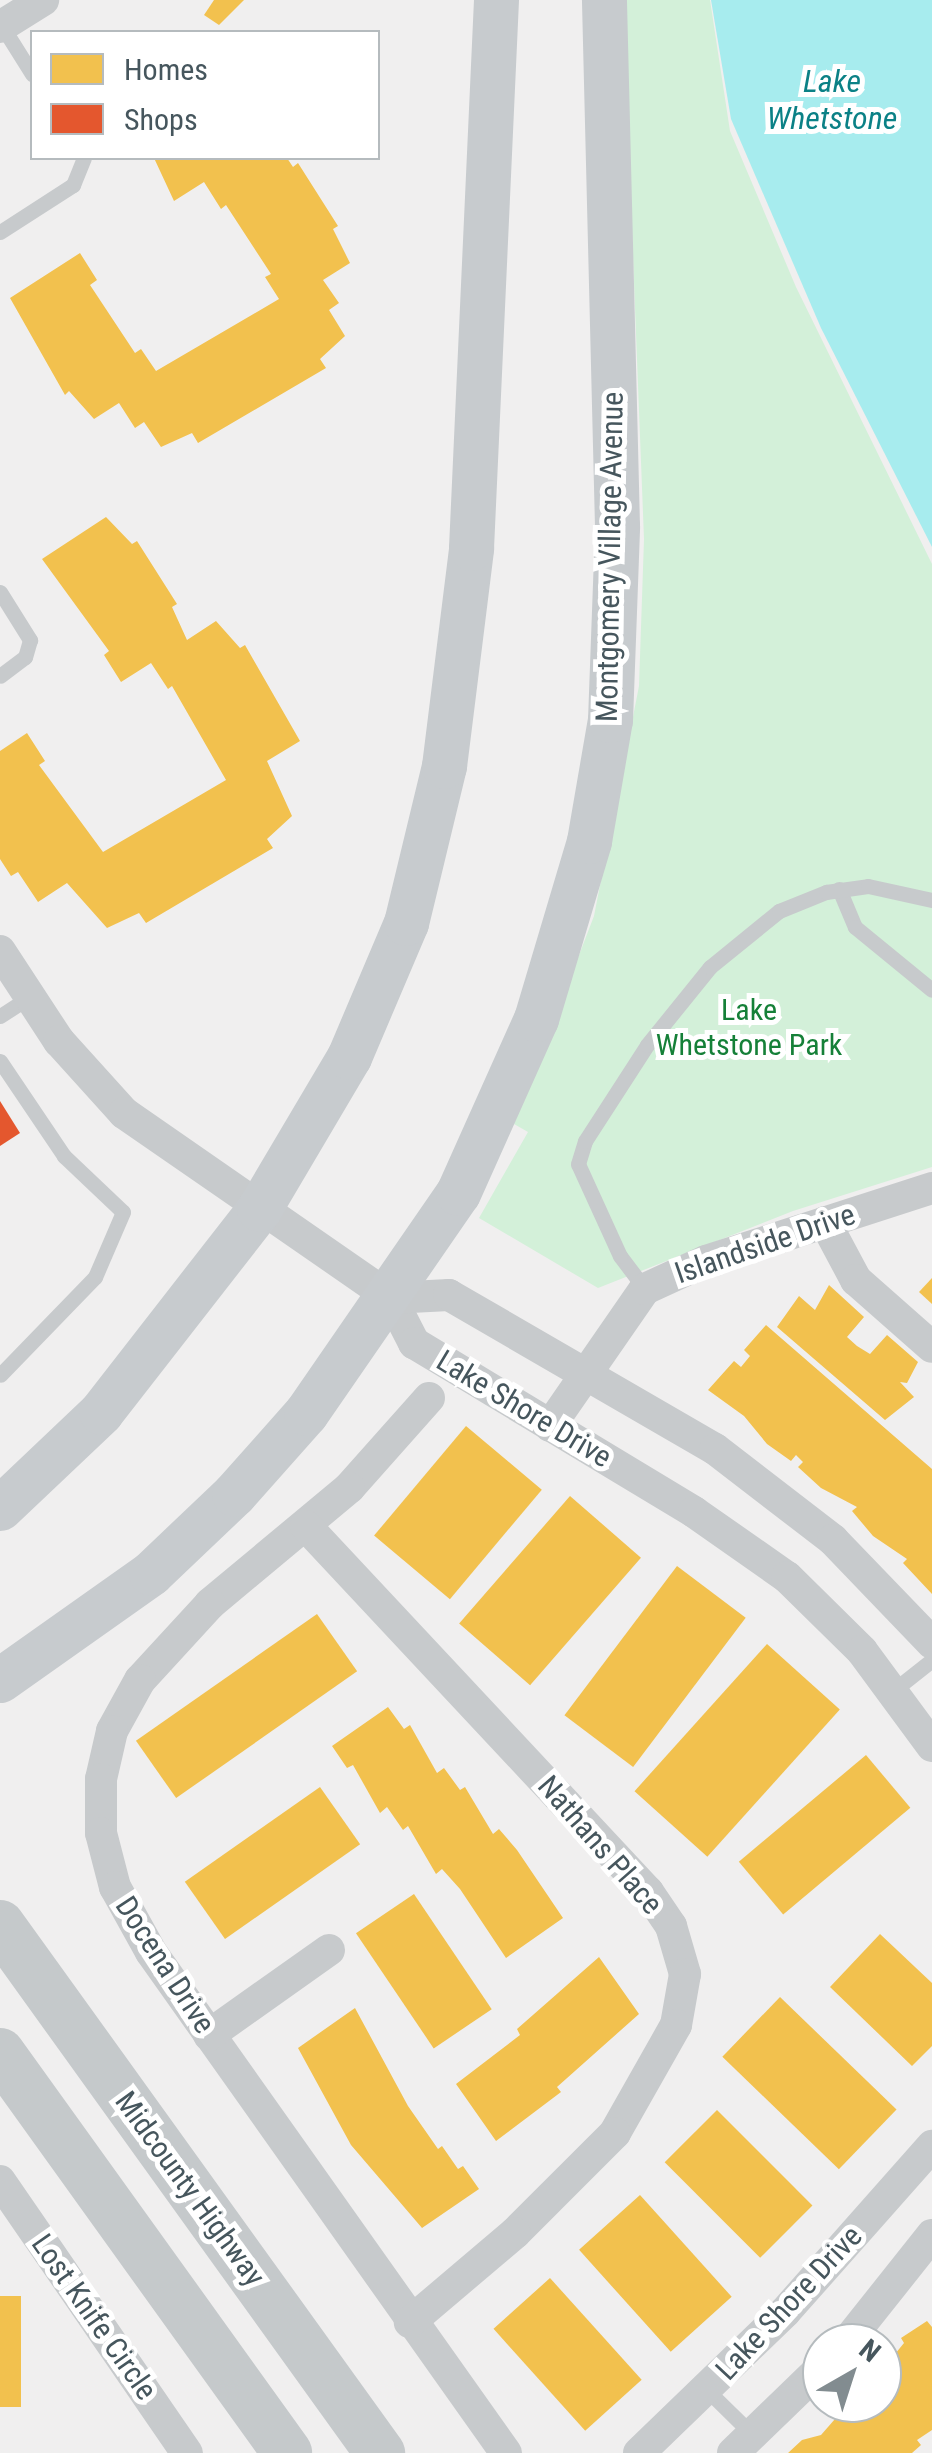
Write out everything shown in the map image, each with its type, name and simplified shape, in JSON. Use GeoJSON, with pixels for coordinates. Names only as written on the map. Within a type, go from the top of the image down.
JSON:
{"type":"FeatureCollection","features":[{"type":"Feature","properties":{"kind":"main road"},"geometry":{"type":"LineString","coordinates":[[0,1508],[102,1412],[259,1209],[371,1008],[406,922],[434,815],[471,548],[496,0]]}},
{"type":"Feature","properties":{"kind":"main road","name":"Montgomery Village Avenue"},"geometry":{"type":"LineString","coordinates":[[0,1680],[151,1573],[234,1494],[306,1413],[391,1298],[458,1193],[536,1019],[589,842],[610,720],[617,526],[604,0]]}},
{"type":"Feature","properties":{"kind":"main road","name":"Midcounty Highway"},"geometry":{"type":"LineString","coordinates":[[0,1926],[380,2453]]}},
{"type":"Feature","properties":{"kind":"main road"},"geometry":{"type":"LineString","coordinates":[[0,2053],[287,2453]]}},
{"type":"Feature","properties":{"kind":"street"},"geometry":{"type":"LineString","coordinates":[[1,27],[42,0]]}},
{"type":"Feature","properties":{"kind":"street"},"geometry":{"type":"LineString","coordinates":[[0,951],[76,1062],[124,1113],[391,1298]]}},
{"type":"Feature","properties":{"kind":"street","name":"Islandside Drive"},"geometry":{"type":"LineString","coordinates":[[550,1426],[644,1290],[672,1273],[932,1188]]}},
{"type":"Feature","properties":{"kind":"street"},"geometry":{"type":"LineString","coordinates":[[826,1222],[856,1280],[932,1347]]}},
{"type":"Feature","properties":{"kind":"street","name":"Lake Shore Drive"},"geometry":{"type":"LineString","coordinates":[[932,1642],[798,1510],[715,1450],[449,1295],[391,1298],[414,1343],[758,1555],[834,1621],[894,1690],[932,1746]]}},
{"type":"Feature","properties":{"kind":"street","name":"Docena Drive"},"geometry":{"type":"LineString","coordinates":[[429,1398],[383,1455],[172,1639],[112,1731],[100,1780],[101,1833],[114,1887],[208,2035],[506,2453]]}},
{"type":"Feature","properties":{"kind":"street","name":"Nathans Place"},"geometry":{"type":"LineString","coordinates":[[306,1526],[648,1892],[671,1926],[685,1974],[676,2025],[615,2133],[527,2221],[410,2322]]}},
{"type":"Feature","properties":{"kind":"street"},"geometry":{"type":"LineString","coordinates":[[208,2035],[329,1950]]}},
{"type":"Feature","properties":{"kind":"street","name":"Lake Shore Drive"},"geometry":{"type":"LineString","coordinates":[[640,2453],[707,2390],[932,2146]]}},
{"type":"Feature","properties":{"kind":"street","name":"Lost Knife Circle"},"geometry":{"type":"LineString","coordinates":[[0,2181],[188,2453]]}},
{"type":"Feature","properties":{"kind":"street"},"geometry":{"type":"LineString","coordinates":[[862,2323],[932,2235]]}},
{"type":"Feature","properties":{"kind":"street"},"geometry":{"type":"LineString","coordinates":[[743,2444],[802,2386]]}},
{"type":"Feature","properties":{"kind":"lane"},"geometry":{"type":"LineString","coordinates":[[1,27],[30,71]]}},
{"type":"Feature","properties":{"kind":"lane"},"geometry":{"type":"LineString","coordinates":[[0,232],[73,185],[83,160]]}},
{"type":"Feature","properties":{"kind":"lane"},"geometry":{"type":"LineString","coordinates":[[0,592],[30,649],[0,676]]}},
{"type":"Feature","properties":{"kind":"lane"},"geometry":{"type":"LineString","coordinates":[[644,1290],[584,1184],[581,1149],[647,1045],[710,967],[766,918],[840,889],[884,886],[932,900]]}},
{"type":"Feature","properties":{"kind":"lane"},"geometry":{"type":"LineString","coordinates":[[840,889],[854,927],[932,990]]}},
{"type":"Feature","properties":{"kind":"lane"},"geometry":{"type":"LineString","coordinates":[[0,1016],[29,996]]}},
{"type":"Feature","properties":{"kind":"lane"},"geometry":{"type":"LineString","coordinates":[[0,1061],[64,1156],[123,1212],[95,1277],[0,1375]]}},
{"type":"Feature","properties":{"kind":"lane"},"geometry":{"type":"LineString","coordinates":[[894,1690],[932,1660]]}},
{"type":"Feature","properties":{"kind":"lane"},"geometry":{"type":"LineString","coordinates":[[707,2390],[743,2444]]}},
{"type":"Feature","properties":{"kind":"green space","name":"Lake Whetstone Park"},"geometry":{"type":"Polygon","coordinates":[[[623,0],[710,0],[730,131],[796,287],[932,564],[932,1167],[793,1211],[598,1288],[479,1218],[528,1132],[514,1124],[594,916],[639,686],[644,539],[623,0]]]}},
{"type":"Feature","properties":{"kind":"water","name":"Lake Whetstone"},"geometry":{"type":"Polygon","coordinates":[[[711,0],[932,0],[932,547],[821,328],[731,119],[711,0]]]}},
{"type":"Feature","properties":{"kind":"building: Homes"},"geometry":{"type":"Polygon","coordinates":[[[214,0],[244,0],[219,25],[204,15],[214,0]]]}},
{"type":"Feature","properties":{"kind":"building: Homes"},"geometry":{"type":"Polygon","coordinates":[[[155,160],[288,160],[293,167],[298,163],[338,226],[333,229],[350,263],[323,280],[339,303],[329,310],[345,336],[320,359],[326,368],[198,443],[192,433],[161,447],[144,422],[135,428],[119,403],[94,419],[69,391],[65,395],[10,298],[80,253],[97,280],[90,285],[135,353],[141,349],[156,371],[279,299],[265,277],[271,274],[226,205],[221,209],[204,182],[174,201],[155,160]]]}},
{"type":"Feature","properties":{"kind":"building: Homes"},"geometry":{"type":"Polygon","coordinates":[[[106,517],[132,544],[137,541],[177,604],[172,607],[187,640],[216,621],[240,648],[245,645],[300,741],[267,761],[292,816],[267,839],[273,848],[146,923],[139,913],[107,928],[67,883],[38,902],[18,872],[11,876],[0,859],[0,751],[27,733],[45,761],[39,765],[103,852],[226,780],[172,686],[168,689],[151,663],[121,682],[104,655],[109,651],[42,559],[106,517]]]}},
{"type":"Feature","properties":{"kind":"building: Homes"},"geometry":{"type":"Polygon","coordinates":[[[932,1278],[932,1304],[919,1292],[932,1278]]]}},
{"type":"Feature","properties":{"kind":"building: Homes"},"geometry":{"type":"Polygon","coordinates":[[[829,1285],[864,1317],[847,1337],[857,1346],[870,1354],[887,1335],[918,1362],[907,1383],[900,1382],[914,1397],[885,1420],[777,1327],[799,1296],[815,1310],[829,1285]]]}},
{"type":"Feature","properties":{"kind":"building: Homes"},"geometry":{"type":"Polygon","coordinates":[[[766,1325],[932,1469],[932,1594],[903,1563],[907,1559],[873,1536],[852,1511],[857,1507],[821,1488],[798,1467],[803,1462],[796,1455],[791,1461],[767,1444],[744,1416],[708,1390],[734,1361],[741,1367],[750,1356],[744,1350],[766,1325]]]}},
{"type":"Feature","properties":{"kind":"building: Homes"},"geometry":{"type":"Polygon","coordinates":[[[466,1426],[542,1490],[450,1599],[374,1536],[466,1426]]]}},
{"type":"Feature","properties":{"kind":"building: Homes"},"geometry":{"type":"Polygon","coordinates":[[[570,1496],[641,1558],[530,1685],[459,1624],[570,1496]]]}},
{"type":"Feature","properties":{"kind":"building: Homes"},"geometry":{"type":"Polygon","coordinates":[[[677,1566],[746,1618],[633,1767],[564,1715],[677,1566]]]}},
{"type":"Feature","properties":{"kind":"building: Homes"},"geometry":{"type":"Polygon","coordinates":[[[317,1614],[357,1671],[176,1798],[136,1741],[317,1614]]]}},
{"type":"Feature","properties":{"kind":"building: Homes"},"geometry":{"type":"Polygon","coordinates":[[[767,1644],[840,1710],[707,1857],[635,1791],[767,1644]]]}},
{"type":"Feature","properties":{"kind":"building: Homes"},"geometry":{"type":"Polygon","coordinates":[[[388,1707],[404,1729],[410,1725],[437,1773],[444,1768],[460,1790],[465,1787],[493,1834],[499,1829],[517,1850],[563,1918],[506,1958],[460,1889],[442,1869],[436,1874],[408,1826],[403,1830],[387,1807],[380,1813],[353,1765],[347,1768],[332,1746],[388,1707]]]}},
{"type":"Feature","properties":{"kind":"building: Homes"},"geometry":{"type":"Polygon","coordinates":[[[866,1755],[910,1808],[783,1915],[739,1862],[866,1755]]]}},
{"type":"Feature","properties":{"kind":"building: Homes"},"geometry":{"type":"Polygon","coordinates":[[[320,1787],[360,1844],[225,1939],[185,1882],[320,1787]]]}},
{"type":"Feature","properties":{"kind":"building: Homes"},"geometry":{"type":"Polygon","coordinates":[[[414,1894],[492,2009],[434,2048],[356,1933],[414,1894]]]}},
{"type":"Feature","properties":{"kind":"building: Homes"},"geometry":{"type":"Polygon","coordinates":[[[880,1934],[932,1983],[932,2046],[912,2066],[830,1987],[880,1934]]]}},
{"type":"Feature","properties":{"kind":"building: Homes"},"geometry":{"type":"Polygon","coordinates":[[[599,1957],[639,2014],[557,2087],[561,2092],[496,2141],[456,2084],[520,2035],[517,2029],[599,1957]]]}},
{"type":"Feature","properties":{"kind":"building: Homes"},"geometry":{"type":"Polygon","coordinates":[[[780,1997],[897,2110],[839,2169],[722,2057],[780,1997]]]}},
{"type":"Feature","properties":{"kind":"building: Homes"},"geometry":{"type":"Polygon","coordinates":[[[355,2008],[408,2106],[438,2149],[442,2146],[458,2169],[463,2166],[479,2189],[422,2228],[351,2145],[298,2048],[355,2008]]]}},
{"type":"Feature","properties":{"kind":"building: Homes"},"geometry":{"type":"Polygon","coordinates":[[[717,2110],[812,2205],[760,2258],[665,2162],[717,2110]]]}},
{"type":"Feature","properties":{"kind":"building: Homes"},"geometry":{"type":"Polygon","coordinates":[[[640,2195],[732,2297],[671,2352],[579,2250],[640,2195]]]}},
{"type":"Feature","properties":{"kind":"building: Homes"},"geometry":{"type":"Polygon","coordinates":[[[550,2278],[642,2380],[585,2431],[494,2329],[550,2278]]]}},
{"type":"Feature","properties":{"kind":"building: Homes"},"geometry":{"type":"Polygon","coordinates":[[[0,2296],[21,2296],[21,2407],[0,2407],[0,2296]]]}},
{"type":"Feature","properties":{"kind":"building: Homes"},"geometry":{"type":"Polygon","coordinates":[[[927,2321],[932,2327],[932,2430],[917,2440],[921,2445],[912,2453],[788,2453],[802,2440],[821,2435],[832,2423],[902,2423],[902,2337],[927,2321]]]}},
{"type":"Feature","properties":{"kind":"building: Shops"},"geometry":{"type":"Polygon","coordinates":[[[0,1101],[20,1133],[0,1146],[0,1101]]]}}]}
